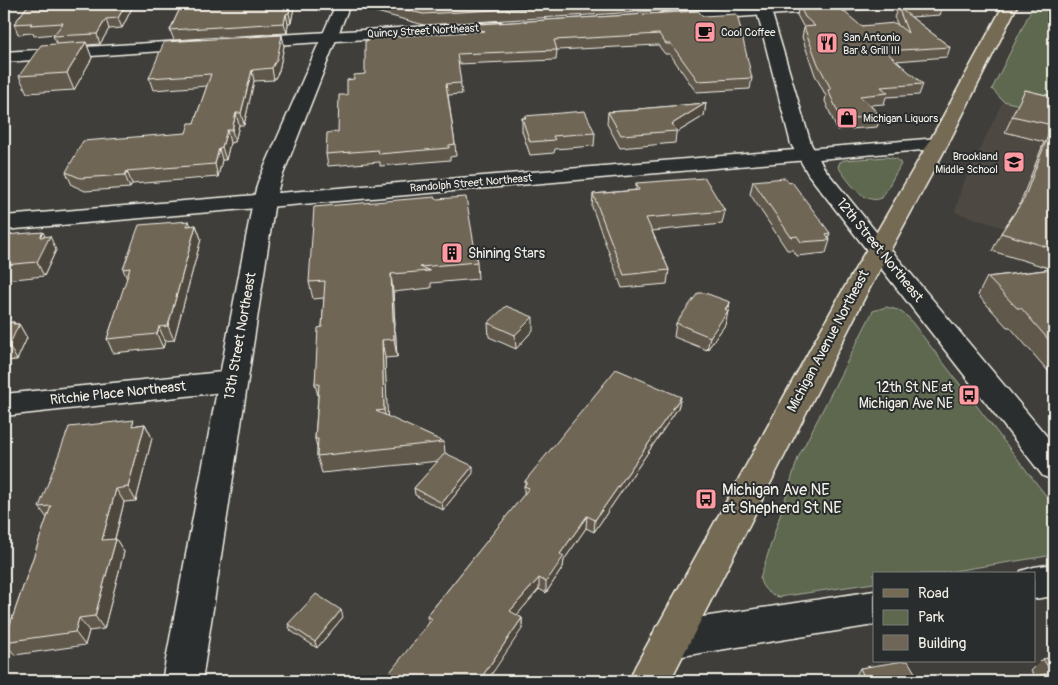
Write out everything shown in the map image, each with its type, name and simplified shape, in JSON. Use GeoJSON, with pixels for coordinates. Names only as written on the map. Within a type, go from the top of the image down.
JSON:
{"type":"FeatureCollection","features":[{"type":"Feature","properties":{"kind":"main road","name":"Michigan Avenue Northeast"},"geometry":{"type":"LineString","coordinates":[[649,681],[878,249],[938,144],[1012,4]]}},
{"type":"Feature","properties":{"kind":"street","name":"13th Street Northeast"},"geometry":{"type":"LineString","coordinates":[[182,681],[264,201],[269,182],[342,4]]}},
{"type":"Feature","properties":{"kind":"street"},"geometry":{"type":"LineString","coordinates":[[646,18],[763,7],[872,4]]}},
{"type":"Feature","properties":{"kind":"street","name":"12th Street Northeast"},"geometry":{"type":"LineString","coordinates":[[763,7],[801,144],[806,154],[878,249],[1054,467]]}},
{"type":"Feature","properties":{"kind":"street","name":"Quincy Street Northeast"},"geometry":{"type":"LineString","coordinates":[[4,57],[512,26]]}},
{"type":"Feature","properties":{"kind":"street","name":"Randolph Street Northeast"},"geometry":{"type":"LineString","coordinates":[[4,223],[938,144]]}},
{"type":"Feature","properties":{"kind":"street","name":"Ritchie Place Northeast"},"geometry":{"type":"LineString","coordinates":[[4,405],[232,381]]}},
{"type":"Feature","properties":{"kind":"street"},"geometry":{"type":"LineString","coordinates":[[1036,583],[1054,580]]}},
{"type":"Feature","properties":{"kind":"street"},"geometry":{"type":"LineString","coordinates":[[670,640],[873,608]]}},
{"type":"Feature","properties":{"kind":"shaded area","name":"Brookland Middle School"},"geometry":{"type":"Polygon","coordinates":[[[1003,101],[1054,113],[1054,244],[955,212],[962,186],[1003,101]]]}},
{"type":"Feature","properties":{"kind":"green space"},"geometry":{"type":"Polygon","coordinates":[[[1034,4],[1054,4],[1054,113],[1003,101],[992,89],[1034,4]]]}},
{"type":"Feature","properties":{"kind":"green space"},"geometry":{"type":"Polygon","coordinates":[[[887,157],[897,159],[901,164],[882,198],[875,199],[862,195],[851,185],[838,167],[840,162],[844,160],[887,157]]]}},
{"type":"Feature","properties":{"kind":"green space"},"geometry":{"type":"Polygon","coordinates":[[[886,307],[898,310],[908,317],[1054,506],[1054,555],[948,572],[873,572],[873,583],[779,597],[769,593],[764,588],[760,579],[798,458],[873,311],[886,307]]]}},
{"type":"Feature","properties":{"kind":"building"},"geometry":{"type":"Polygon","coordinates":[[[29,4],[126,4],[118,18],[106,19],[97,34],[53,36],[63,23],[14,24],[29,4]]]}},
{"type":"Feature","properties":{"kind":"building"},"geometry":{"type":"Polygon","coordinates":[[[182,4],[291,4],[284,23],[170,30],[182,4]]]}},
{"type":"Feature","properties":{"kind":"building"},"geometry":{"type":"Polygon","coordinates":[[[382,4],[605,4],[423,14],[382,4]]]}},
{"type":"Feature","properties":{"kind":"building"},"geometry":{"type":"Polygon","coordinates":[[[835,4],[861,26],[895,23],[908,33],[898,7],[950,47],[885,51],[923,84],[881,87],[888,93],[860,96],[881,116],[841,119],[828,90],[831,89],[818,64],[804,27],[815,26],[805,17],[799,5],[835,4]]]}},
{"type":"Feature","properties":{"kind":"building"},"geometry":{"type":"Polygon","coordinates":[[[902,4],[939,4],[943,6],[908,9],[902,4]]]}},
{"type":"Feature","properties":{"kind":"building"},"geometry":{"type":"Polygon","coordinates":[[[698,11],[703,16],[737,14],[752,78],[698,81],[671,44],[666,44],[659,34],[554,40],[557,50],[457,54],[461,83],[446,84],[455,144],[449,145],[449,148],[379,154],[378,150],[326,154],[327,133],[338,132],[339,95],[347,95],[347,80],[354,79],[354,75],[365,74],[365,41],[368,41],[368,38],[485,31],[462,25],[698,11]]]}},
{"type":"Feature","properties":{"kind":"building"},"geometry":{"type":"Polygon","coordinates":[[[282,35],[277,59],[272,68],[252,70],[241,113],[236,113],[232,130],[227,130],[222,147],[219,148],[215,164],[127,171],[125,175],[80,178],[66,172],[83,141],[186,133],[189,123],[194,123],[211,74],[149,78],[164,42],[282,35]]]}},
{"type":"Feature","properties":{"kind":"building"},"geometry":{"type":"Polygon","coordinates":[[[86,42],[67,73],[19,76],[41,45],[86,42]]]}},
{"type":"Feature","properties":{"kind":"building"},"geometry":{"type":"Polygon","coordinates":[[[1025,90],[1054,97],[1054,249],[1001,233],[1024,199],[1052,125],[1012,116],[1025,90]]]}},
{"type":"Feature","properties":{"kind":"building"},"geometry":{"type":"Polygon","coordinates":[[[706,103],[672,124],[677,131],[621,135],[608,112],[638,110],[706,103]]]}},
{"type":"Feature","properties":{"kind":"building"},"geometry":{"type":"Polygon","coordinates":[[[585,111],[595,133],[553,136],[555,140],[530,142],[522,118],[526,118],[525,116],[585,111]]]}},
{"type":"Feature","properties":{"kind":"building"},"geometry":{"type":"Polygon","coordinates":[[[705,178],[725,211],[646,218],[669,270],[624,275],[593,194],[639,190],[636,183],[705,178]]]}},
{"type":"Feature","properties":{"kind":"building"},"geometry":{"type":"Polygon","coordinates":[[[785,178],[789,183],[792,182],[830,233],[826,234],[830,240],[801,242],[797,236],[791,237],[753,181],[785,178]]]}},
{"type":"Feature","properties":{"kind":"building"},"geometry":{"type":"Polygon","coordinates":[[[435,197],[436,199],[466,197],[477,262],[420,267],[430,271],[391,274],[394,339],[382,340],[384,410],[376,411],[444,442],[317,456],[318,439],[315,439],[319,384],[315,384],[318,328],[322,327],[325,281],[309,282],[314,207],[435,197]]]}},
{"type":"Feature","properties":{"kind":"building"},"geometry":{"type":"Polygon","coordinates":[[[189,221],[187,226],[196,225],[168,326],[159,327],[157,334],[107,339],[130,268],[123,269],[139,225],[189,221]]]}},
{"type":"Feature","properties":{"kind":"building"},"geometry":{"type":"Polygon","coordinates":[[[43,232],[40,237],[50,236],[37,262],[4,265],[4,235],[43,232]]]}},
{"type":"Feature","properties":{"kind":"building"},"geometry":{"type":"Polygon","coordinates":[[[1054,269],[1054,346],[1021,308],[1017,308],[987,277],[1054,269]]]}},
{"type":"Feature","properties":{"kind":"building"},"geometry":{"type":"Polygon","coordinates":[[[698,293],[705,293],[730,302],[725,309],[728,311],[710,337],[676,323],[698,293]]]}},
{"type":"Feature","properties":{"kind":"building"},"geometry":{"type":"Polygon","coordinates":[[[506,306],[533,317],[515,335],[488,323],[506,306]]]}},
{"type":"Feature","properties":{"kind":"building"},"geometry":{"type":"Polygon","coordinates":[[[14,322],[13,324],[19,324],[9,346],[4,347],[4,323],[14,322]]]}},
{"type":"Feature","properties":{"kind":"building"},"geometry":{"type":"Polygon","coordinates":[[[616,369],[681,397],[595,520],[587,516],[560,554],[564,556],[546,582],[539,578],[510,611],[522,618],[479,681],[383,681],[432,619],[427,616],[529,488],[524,486],[527,482],[525,481],[616,369]]]}},
{"type":"Feature","properties":{"kind":"building"},"geometry":{"type":"Polygon","coordinates":[[[134,420],[132,426],[145,424],[128,487],[116,489],[102,540],[116,539],[95,616],[79,618],[75,632],[4,642],[51,506],[39,507],[69,427],[134,420]]]}},
{"type":"Feature","properties":{"kind":"building"},"geometry":{"type":"Polygon","coordinates":[[[445,453],[473,466],[442,503],[414,488],[445,453]]]}},
{"type":"Feature","properties":{"kind":"building"},"geometry":{"type":"Polygon","coordinates":[[[316,594],[341,610],[315,642],[288,624],[316,594]]]}},
{"type":"Feature","properties":{"kind":"building"},"geometry":{"type":"Polygon","coordinates":[[[1054,657],[1054,681],[1044,681],[1040,675],[1052,673],[1043,659],[1054,657]]]}},
{"type":"Feature","properties":{"kind":"building"},"geometry":{"type":"Polygon","coordinates":[[[909,662],[920,681],[866,681],[860,668],[909,662]]]}},
{"type":"Feature","properties":{"kind":"place","name":"Cool Coffee"},"geometry":{"type":"Point","coordinates":[705,32]}},
{"type":"Feature","properties":{"kind":"place","name":"San Antonio Bar & Grill III"},"geometry":{"type":"Point","coordinates":[827,43]}},
{"type":"Feature","properties":{"kind":"place","name":"Michigan Liquors"},"geometry":{"type":"Point","coordinates":[847,118]}},
{"type":"Feature","properties":{"kind":"place","name":"Brookland Middle School"},"geometry":{"type":"Point","coordinates":[1014,162]}},
{"type":"Feature","properties":{"kind":"place","name":"Shining Stars"},"geometry":{"type":"Point","coordinates":[452,253]}},
{"type":"Feature","properties":{"kind":"place","name":"12th St NE at Michigan Ave NE"},"geometry":{"type":"Point","coordinates":[969,395]}},
{"type":"Feature","properties":{"kind":"place","name":"Michigan Ave NE at Shepherd St NE"},"geometry":{"type":"Point","coordinates":[706,499]}}]}
